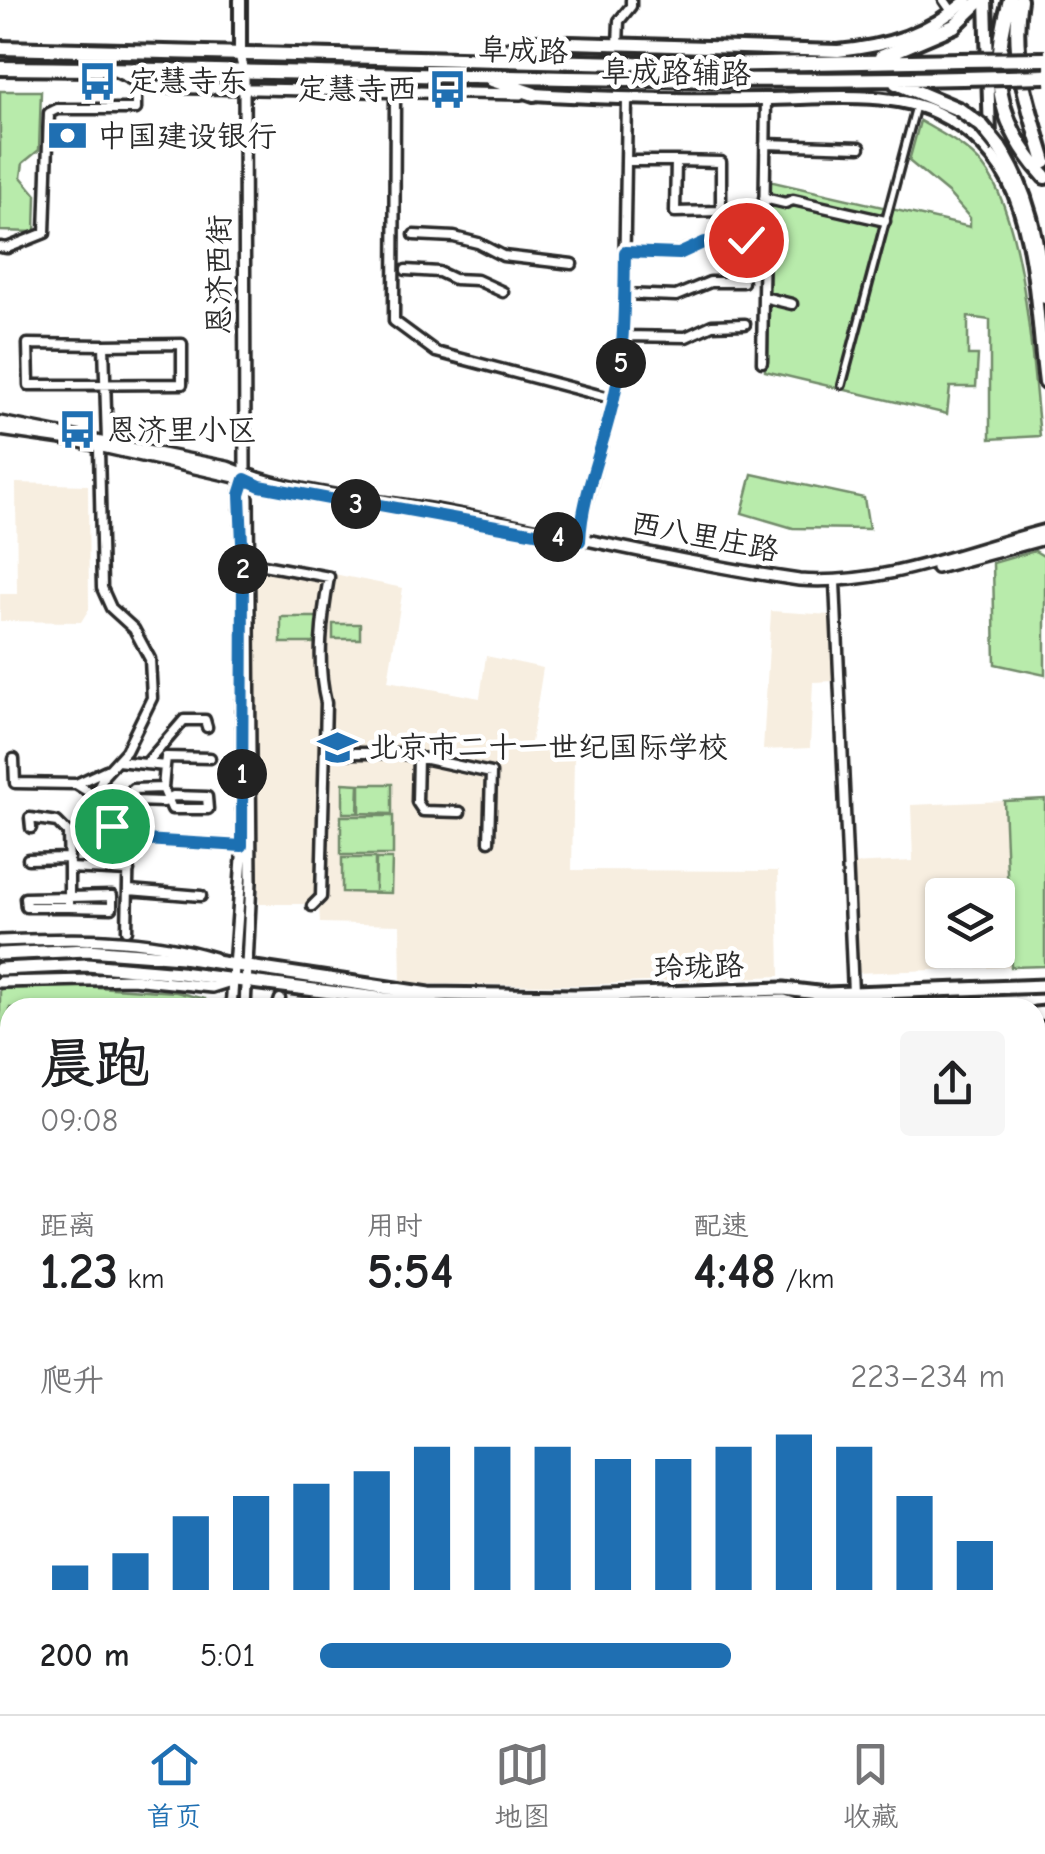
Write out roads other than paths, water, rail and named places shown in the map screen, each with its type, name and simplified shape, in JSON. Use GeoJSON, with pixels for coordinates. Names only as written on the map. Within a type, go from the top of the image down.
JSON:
{"type":"FeatureCollection","features":[{"type":"Feature","properties":{"kind":"highway"},"geometry":{"type":"LineString","coordinates":[[868,62],[984,0]]}},
{"type":"Feature","properties":{"kind":"highway"},"geometry":{"type":"LineString","coordinates":[[1010,0],[998,59],[999,90],[1016,141],[1045,177]]}},
{"type":"Feature","properties":{"kind":"highway"},"geometry":{"type":"LineString","coordinates":[[1020,0],[1019,70],[1045,162]]}},
{"type":"Feature","properties":{"kind":"highway"},"geometry":{"type":"LineString","coordinates":[[474,59],[537,42]]}},
{"type":"Feature","properties":{"kind":"highway","name":"阜成路"},"geometry":{"type":"LineString","coordinates":[[0,48],[711,65],[1045,59]]}},
{"type":"Feature","properties":{"kind":"highway","name":"阜成路"},"geometry":{"type":"LineString","coordinates":[[0,68],[475,74],[711,82],[1045,76]]}},
{"type":"Feature","properties":{"kind":"highway"},"geometry":{"type":"LineString","coordinates":[[475,74],[534,94]]}},
{"type":"Feature","properties":{"kind":"highway"},"geometry":{"type":"LineString","coordinates":[[890,80],[960,110],[982,126],[995,150],[1014,170],[1034,227],[1045,298]]}},
{"type":"Feature","properties":{"kind":"main road"},"geometry":{"type":"LineString","coordinates":[[240,0],[240,55]]}},
{"type":"Feature","properties":{"kind":"main road","name":"阜成路辅路"},"geometry":{"type":"LineString","coordinates":[[537,42],[838,51],[880,47],[953,19],[967,0]]}},
{"type":"Feature","properties":{"kind":"main road"},"geometry":{"type":"LineString","coordinates":[[984,0],[995,150],[1026,238],[1045,383]]}},
{"type":"Feature","properties":{"kind":"main road","name":"阜成路辅路"},"geometry":{"type":"LineString","coordinates":[[534,94],[627,100],[875,100],[937,113],[995,150]]}},
{"type":"Feature","properties":{"kind":"main road","name":"玲珑路"},"geometry":{"type":"LineString","coordinates":[[0,954],[87,950],[242,966],[429,994],[559,996],[784,989],[853,993],[1045,986]]}},
{"type":"Feature","properties":{"kind":"main road"},"geometry":{"type":"LineString","coordinates":[[0,969],[87,965],[380,998]]}},
{"type":"Feature","properties":{"kind":"main road"},"geometry":{"type":"LineString","coordinates":[[1012,988],[1045,994]]}},
{"type":"Feature","properties":{"kind":"street"},"geometry":{"type":"LineString","coordinates":[[618,44],[619,20],[631,6],[631,0]]}},
{"type":"Feature","properties":{"kind":"street"},"geometry":{"type":"LineString","coordinates":[[944,0],[953,19]]}},
{"type":"Feature","properties":{"kind":"street","name":"恩济西街"},"geometry":{"type":"LineString","coordinates":[[240,55],[244,71],[245,477],[240,495],[245,562],[241,980]]}},
{"type":"Feature","properties":{"kind":"street","name":"阜成路辅路"},"geometry":{"type":"LineString","coordinates":[[110,68],[148,87],[534,94]]}},
{"type":"Feature","properties":{"kind":"street"},"geometry":{"type":"LineString","coordinates":[[0,247],[8,248],[45,233],[49,113],[57,109],[136,109],[136,87]]}},
{"type":"Feature","properties":{"kind":"street"},"geometry":{"type":"LineString","coordinates":[[395,91],[394,321],[436,352],[614,399]]}},
{"type":"Feature","properties":{"kind":"street"},"geometry":{"type":"LineString","coordinates":[[580,539],[614,399],[624,336],[627,100]]}},
{"type":"Feature","properties":{"kind":"street"},"geometry":{"type":"LineString","coordinates":[[762,362],[766,100]]}},
{"type":"Feature","properties":{"kind":"street"},"geometry":{"type":"LineString","coordinates":[[842,385],[916,106]]}},
{"type":"Feature","properties":{"kind":"street"},"geometry":{"type":"LineString","coordinates":[[764,144],[860,146]]}},
{"type":"Feature","properties":{"kind":"street"},"geometry":{"type":"LineString","coordinates":[[627,161],[676,161],[721,162],[721,211],[675,212],[676,161]]}},
{"type":"Feature","properties":{"kind":"street"},"geometry":{"type":"LineString","coordinates":[[764,198],[785,203],[793,200],[886,222]]}},
{"type":"Feature","properties":{"kind":"street"},"geometry":{"type":"LineString","coordinates":[[414,235],[454,237],[478,243],[503,256],[572,264]]}},
{"type":"Feature","properties":{"kind":"street"},"geometry":{"type":"LineString","coordinates":[[625,252],[679,254],[705,242],[746,240]]}},
{"type":"Feature","properties":{"kind":"street"},"geometry":{"type":"LineString","coordinates":[[406,270],[439,272],[454,280],[477,280],[504,292]]}},
{"type":"Feature","properties":{"kind":"street"},"geometry":{"type":"LineString","coordinates":[[624,294],[676,296],[710,282],[742,282]]}},
{"type":"Feature","properties":{"kind":"street"},"geometry":{"type":"LineString","coordinates":[[762,297],[792,304]]}},
{"type":"Feature","properties":{"kind":"street"},"geometry":{"type":"LineString","coordinates":[[624,336],[686,338],[712,325],[746,324]]}},
{"type":"Feature","properties":{"kind":"street"},"geometry":{"type":"LineString","coordinates":[[28,344],[104,345],[182,344],[182,384],[29,386],[28,344]]}},
{"type":"Feature","properties":{"kind":"street"},"geometry":{"type":"LineString","coordinates":[[104,345],[102,588],[111,608],[134,629],[150,659],[152,698],[135,734],[98,790],[100,799],[112,826],[129,839],[242,846]]}},
{"type":"Feature","properties":{"kind":"street","name":"西八里庄路"},"geometry":{"type":"LineString","coordinates":[[0,422],[245,477],[260,486],[580,539],[777,582],[858,586],[1045,539]]}},
{"type":"Feature","properties":{"kind":"street","name":"西八里庄路"},"geometry":{"type":"LineString","coordinates":[[0,430],[103,445]]}},
{"type":"Feature","properties":{"kind":"street","name":"西八里庄路"},"geometry":{"type":"LineString","coordinates":[[835,584],[905,572],[1045,530]]}},
{"type":"Feature","properties":{"kind":"street","name":"恩济西街"},"geometry":{"type":"LineString","coordinates":[[242,966],[245,562]]}},
{"type":"Feature","properties":{"kind":"street"},"geometry":{"type":"LineString","coordinates":[[245,562],[329,577],[322,618],[325,752],[321,897],[312,906]]}},
{"type":"Feature","properties":{"kind":"street"},"geometry":{"type":"LineString","coordinates":[[835,584],[853,993]]}},
{"type":"Feature","properties":{"kind":"street"},"geometry":{"type":"LineString","coordinates":[[146,764],[184,720],[205,720],[207,727]]}},
{"type":"Feature","properties":{"kind":"street"},"geometry":{"type":"LineString","coordinates":[[325,752],[400,753],[490,772],[489,841]]}},
{"type":"Feature","properties":{"kind":"street"},"geometry":{"type":"LineString","coordinates":[[163,788],[133,789],[133,801],[164,802],[168,799],[173,796],[207,797],[208,809],[172,809],[168,799],[163,788],[166,757],[210,758]]}},
{"type":"Feature","properties":{"kind":"street"},"geometry":{"type":"LineString","coordinates":[[418,757],[417,802],[423,810],[460,812]]}},
{"type":"Feature","properties":{"kind":"street"},"geometry":{"type":"LineString","coordinates":[[14,759],[14,782],[76,784],[114,765],[166,766]]}},
{"type":"Feature","properties":{"kind":"street"},"geometry":{"type":"LineString","coordinates":[[76,784],[100,799]]}},
{"type":"Feature","properties":{"kind":"street"},"geometry":{"type":"LineString","coordinates":[[31,828],[30,818],[57,822],[111,870]]}},
{"type":"Feature","properties":{"kind":"street"},"geometry":{"type":"LineString","coordinates":[[68,834],[69,902]]}},
{"type":"Feature","properties":{"kind":"street"},"geometry":{"type":"LineString","coordinates":[[127,930],[129,839]]}},
{"type":"Feature","properties":{"kind":"street"},"geometry":{"type":"LineString","coordinates":[[28,859],[68,858]]}},
{"type":"Feature","properties":{"kind":"street"},"geometry":{"type":"LineString","coordinates":[[68,868],[129,871]]}},
{"type":"Feature","properties":{"kind":"street"},"geometry":{"type":"LineString","coordinates":[[128,890],[201,896]]}},
{"type":"Feature","properties":{"kind":"street"},"geometry":{"type":"LineString","coordinates":[[69,902],[26,908],[26,898],[69,902],[112,908],[112,896],[69,902]]}},
{"type":"Feature","properties":{"kind":"street","name":"玲珑路"},"geometry":{"type":"LineString","coordinates":[[0,941],[87,938],[176,946],[242,966]]}},
{"type":"Feature","properties":{"kind":"street"},"geometry":{"type":"LineString","coordinates":[[0,982],[132,979],[212,987],[241,980]]}},
{"type":"Feature","properties":{"kind":"street"},"geometry":{"type":"LineString","coordinates":[[235,998],[241,980]]}},
{"type":"Feature","properties":{"kind":"street"},"geometry":{"type":"LineString","coordinates":[[241,980],[244,998]]}},
{"type":"Feature","properties":{"kind":"place","name":"定慧寺东"},"geometry":{"type":"Point","coordinates":[98,81]}},
{"type":"Feature","properties":{"kind":"place","name":"定慧寺西"},"geometry":{"type":"Point","coordinates":[447,89]}},
{"type":"Feature","properties":{"kind":"place","name":"中国建设银行"},"geometry":{"type":"Point","coordinates":[67,136]}},
{"type":"Feature","properties":{"kind":"place","name":"恩济里小区"},"geometry":{"type":"Point","coordinates":[77,430]}},
{"type":"Feature","properties":{"kind":"place","name":"北京市二十一世纪国际学校"},"geometry":{"type":"Point","coordinates":[338,747]}}]}
